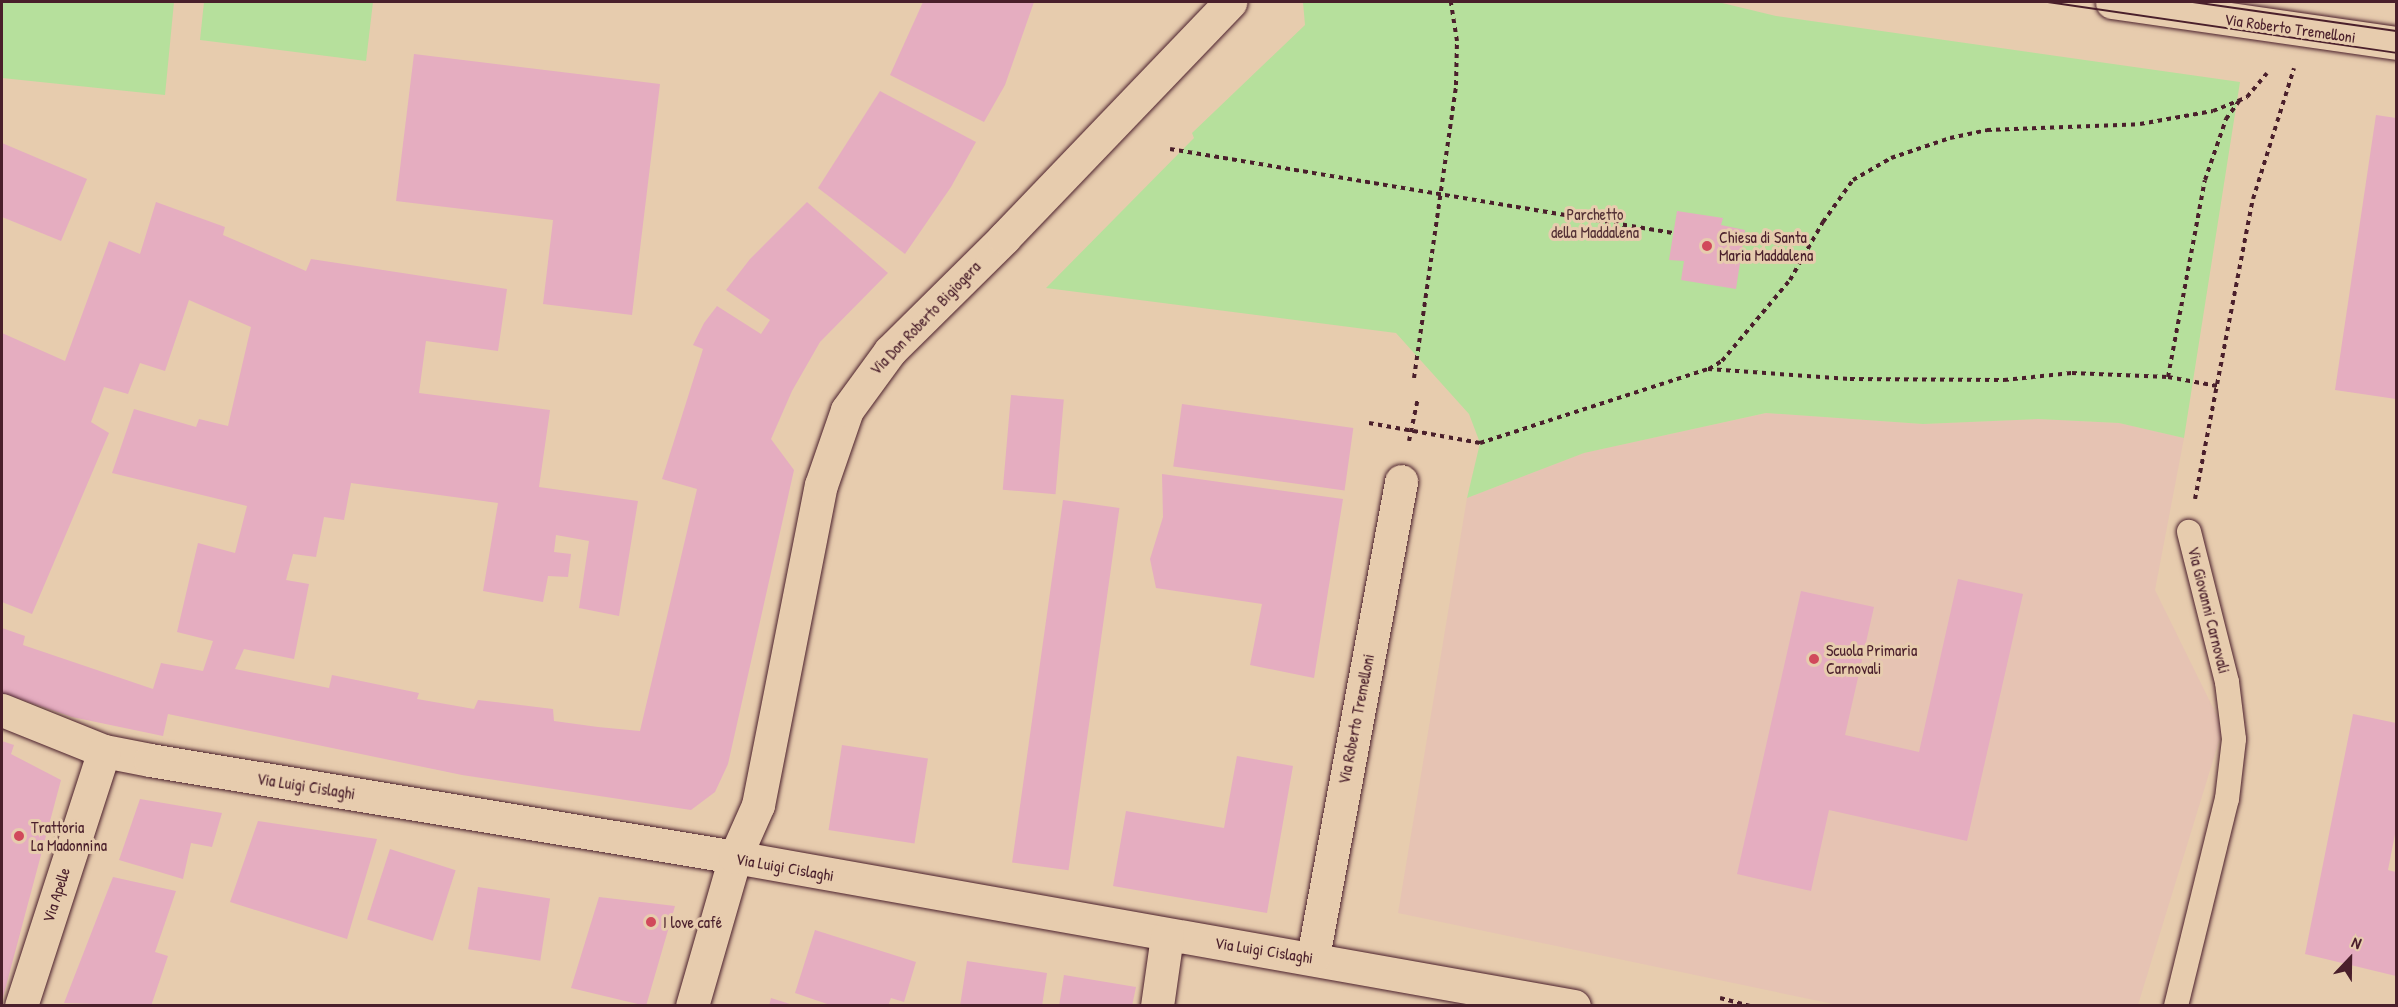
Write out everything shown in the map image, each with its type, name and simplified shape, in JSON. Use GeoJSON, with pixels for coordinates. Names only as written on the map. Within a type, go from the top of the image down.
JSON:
{"type":"FeatureCollection","features":[{"type":"Feature","properties":{"kind":"street","name":"Via Don Roberto Bigiogera"},"geometry":{"type":"LineString","coordinates":[[692,1005],[735,857],[752,820],[763,786],[826,462],[856,394],[890,351],[1004,238],[1230,2]]}},
{"type":"Feature","properties":{"kind":"street","name":"Via Roberto Tremelloni"},"geometry":{"type":"LineString","coordinates":[[2112,2],[2397,44]]}},
{"type":"Feature","properties":{"kind":"street","name":"Via Roberto Tremelloni"},"geometry":{"type":"LineString","coordinates":[[1313,957],[1401,481]]}},
{"type":"Feature","properties":{"kind":"street","name":"Via Luigi Cislaghi"},"geometry":{"type":"LineString","coordinates":[[2,710],[104,751],[735,857],[1167,936],[1313,957],[1555,1003]]}},
{"type":"Feature","properties":{"kind":"street","name":"Via Apelle"},"geometry":{"type":"LineString","coordinates":[[21,1005],[104,751]]}},
{"type":"Feature","properties":{"kind":"street"},"geometry":{"type":"LineString","coordinates":[[1157,1005],[1167,936]]}},
{"type":"Feature","properties":{"kind":"lane","name":"Via Giovanni Carnovali"},"geometry":{"type":"LineString","coordinates":[[2176,1005],[2227,799],[2234,739],[2227,682],[2189,532]]}},
{"type":"Feature","properties":{"kind":"path"},"geometry":{"type":"LineString","coordinates":[[1414,378],[1456,85],[1457,41],[1451,2]]}},
{"type":"Feature","properties":{"kind":"path"},"geometry":{"type":"LineString","coordinates":[[2168,377],[2205,180],[2226,119],[2240,100],[2267,72]]}},
{"type":"Feature","properties":{"kind":"path","name":"Via Giovanni Carnovali"},"geometry":{"type":"LineString","coordinates":[[2189,532],[2253,199],[2292,76]]}},
{"type":"Feature","properties":{"kind":"path"},"geometry":{"type":"LineString","coordinates":[[1369,423],[1480,443],[1708,369],[1722,361],[1790,280],[1822,222],[1853,180],[1891,158],[1950,138],[1987,130],[2140,124],[2213,111],[2240,100]]}},
{"type":"Feature","properties":{"kind":"path"},"geometry":{"type":"LineString","coordinates":[[1170,149],[1673,233]]}},
{"type":"Feature","properties":{"kind":"path"},"geometry":{"type":"LineString","coordinates":[[1708,369],[1850,379],[2004,380],[2072,373],[2168,377],[2217,386]]}},
{"type":"Feature","properties":{"kind":"path"},"geometry":{"type":"LineString","coordinates":[[1720,998],[1750,1005]]}},
{"type":"Feature","properties":{"kind":"shaded area","name":"Scuola Primaria Carnovali"},"geometry":{"type":"Polygon","coordinates":[[[1767,413],[1923,424],[2038,419],[2119,423],[2184,438],[2155,590],[2223,728],[2138,1005],[1838,1005],[1398,913],[1467,498],[1584,453],[1767,413]]]}},
{"type":"Feature","properties":{"kind":"green space"},"geometry":{"type":"Polygon","coordinates":[[[2,2],[174,2],[165,95],[2,78],[2,2]]]}},
{"type":"Feature","properties":{"kind":"green space"},"geometry":{"type":"Polygon","coordinates":[[[204,2],[373,2],[366,61],[200,40],[204,2]]]}},
{"type":"Feature","properties":{"kind":"green space","name":"Parchetto della Maddalena"},"geometry":{"type":"Polygon","coordinates":[[[1303,2],[1718,2],[1776,16],[2240,82],[2184,438],[2119,423],[2038,419],[1923,424],[1766,413],[1584,453],[1467,498],[1480,443],[1469,414],[1396,333],[1046,288],[1194,138],[1192,133],[1305,25],[1303,2]]]}},
{"type":"Feature","properties":{"kind":"building"},"geometry":{"type":"Polygon","coordinates":[[[923,2],[1034,2],[1005,85],[984,122],[890,75],[923,2]]]}},
{"type":"Feature","properties":{"kind":"building"},"geometry":{"type":"Polygon","coordinates":[[[414,54],[660,84],[632,315],[543,304],[553,220],[396,201],[414,54]]]}},
{"type":"Feature","properties":{"kind":"building"},"geometry":{"type":"Polygon","coordinates":[[[880,91],[976,142],[951,187],[905,254],[818,188],[880,91]]]}},
{"type":"Feature","properties":{"kind":"building"},"geometry":{"type":"Polygon","coordinates":[[[2376,115],[2396,118],[2396,399],[2335,390],[2376,115]]]}},
{"type":"Feature","properties":{"kind":"building"},"geometry":{"type":"Polygon","coordinates":[[[2,143],[87,179],[61,241],[2,217],[2,143]]]}},
{"type":"Feature","properties":{"kind":"building"},"geometry":{"type":"Polygon","coordinates":[[[156,202],[225,227],[223,235],[306,271],[311,259],[507,289],[498,351],[426,341],[419,393],[550,410],[539,487],[638,501],[619,616],[579,608],[589,541],[556,535],[554,552],[571,554],[568,577],[548,576],[543,602],[483,591],[498,503],[351,483],[344,520],[324,517],[316,557],[293,554],[286,580],[309,584],[294,659],[244,649],[235,669],[329,688],[332,675],[419,693],[417,699],[474,709],[478,700],[553,709],[554,721],[598,727],[640,731],[697,489],[662,479],[703,349],[693,345],[704,323],[717,306],[761,334],[770,320],[726,290],[750,259],[807,202],[888,273],[820,342],[792,391],[771,439],[794,470],[728,764],[715,792],[691,810],[462,775],[168,714],[163,736],[72,717],[2,693],[2,628],[25,636],[23,645],[153,689],[161,663],[203,671],[213,641],[177,632],[198,543],[235,553],[247,506],[112,473],[134,409],[196,427],[199,419],[228,426],[251,327],[189,300],[165,371],[140,363],[128,394],[104,387],[91,422],[109,433],[32,614],[2,602],[2,333],[65,361],[109,241],[140,254],[156,202]]]}},
{"type":"Feature","properties":{"kind":"building","name":"Chiesa di Santa Maria Maddalena"},"geometry":{"type":"Polygon","coordinates":[[[1677,211],[1723,218],[1721,225],[1745,230],[1736,289],[1681,280],[1684,261],[1669,260],[1677,211]]]}},
{"type":"Feature","properties":{"kind":"building"},"geometry":{"type":"Polygon","coordinates":[[[1011,395],[1064,400],[1056,494],[1003,490],[1011,395]]]}},
{"type":"Feature","properties":{"kind":"building"},"geometry":{"type":"Polygon","coordinates":[[[1182,404],[1353,428],[1345,490],[1173,466],[1182,404]]]}},
{"type":"Feature","properties":{"kind":"building"},"geometry":{"type":"Polygon","coordinates":[[[1162,474],[1343,499],[1314,678],[1250,665],[1262,604],[1156,588],[1150,559],[1163,517],[1162,474]]]}},
{"type":"Feature","properties":{"kind":"building"},"geometry":{"type":"Polygon","coordinates":[[[1063,500],[1119,508],[1069,870],[1012,862],[1063,500]]]}},
{"type":"Feature","properties":{"kind":"building"},"geometry":{"type":"Polygon","coordinates":[[[1958,579],[2023,594],[1967,841],[1829,810],[1811,891],[1737,874],[1801,591],[1874,607],[1845,735],[1919,752],[1958,579]]]}},
{"type":"Feature","properties":{"kind":"building"},"geometry":{"type":"Polygon","coordinates":[[[2353,714],[2396,723],[2396,829],[2388,870],[2396,872],[2396,976],[2305,954],[2353,714]]]}},
{"type":"Feature","properties":{"kind":"building"},"geometry":{"type":"Polygon","coordinates":[[[2,741],[14,745],[11,754],[61,780],[2,1001],[2,741]]]}},
{"type":"Feature","properties":{"kind":"building"},"geometry":{"type":"Polygon","coordinates":[[[842,745],[928,759],[914,844],[829,830],[842,745]]]}},
{"type":"Feature","properties":{"kind":"building"},"geometry":{"type":"Polygon","coordinates":[[[1237,756],[1293,766],[1267,913],[1113,886],[1126,811],[1224,828],[1237,756]]]}},
{"type":"Feature","properties":{"kind":"building"},"geometry":{"type":"Polygon","coordinates":[[[140,799],[222,813],[212,847],[191,843],[183,879],[119,860],[140,799]]]}},
{"type":"Feature","properties":{"kind":"building"},"geometry":{"type":"Polygon","coordinates":[[[258,821],[377,839],[347,939],[230,902],[258,821]]]}},
{"type":"Feature","properties":{"kind":"building"},"geometry":{"type":"Polygon","coordinates":[[[390,849],[456,870],[433,941],[367,919],[390,849]]]}},
{"type":"Feature","properties":{"kind":"building"},"geometry":{"type":"Polygon","coordinates":[[[113,877],[176,891],[155,952],[168,956],[151,1006],[64,1003],[113,877]]]}},
{"type":"Feature","properties":{"kind":"building"},"geometry":{"type":"Polygon","coordinates":[[[478,887],[550,898],[540,961],[468,949],[478,887]]]}},
{"type":"Feature","properties":{"kind":"building"},"geometry":{"type":"Polygon","coordinates":[[[599,897],[675,906],[646,1006],[571,988],[599,897]]]}},
{"type":"Feature","properties":{"kind":"building"},"geometry":{"type":"Polygon","coordinates":[[[815,930],[916,962],[904,1002],[891,998],[888,1006],[833,1006],[795,993],[815,930]]]}},
{"type":"Feature","properties":{"kind":"building"},"geometry":{"type":"Polygon","coordinates":[[[967,961],[1047,973],[1042,1006],[960,1006],[967,961]]]}},
{"type":"Feature","properties":{"kind":"building"},"geometry":{"type":"Polygon","coordinates":[[[1064,975],[1136,987],[1132,1006],[1059,1006],[1064,975]]]}},
{"type":"Feature","properties":{"kind":"building"},"geometry":{"type":"Polygon","coordinates":[[[771,998],[793,1005],[793,1006],[769,1006],[771,998]]]}},
{"type":"Feature","properties":{"kind":"tram line"},"geometry":{"type":"LineString","coordinates":[[2048,2],[2396,53]]}},
{"type":"Feature","properties":{"kind":"tram line"},"geometry":{"type":"LineString","coordinates":[[2193,2],[2396,31]]}},
{"type":"Feature","properties":{"kind":"place","name":"Chiesa di Santa Maria Maddalena"},"geometry":{"type":"Point","coordinates":[1707,246]}},
{"type":"Feature","properties":{"kind":"place","name":"Scuola Primaria Carnovali"},"geometry":{"type":"Point","coordinates":[1814,659]}},
{"type":"Feature","properties":{"kind":"place","name":"Trattoria La Madonnina"},"geometry":{"type":"Point","coordinates":[19,836]}},
{"type":"Feature","properties":{"kind":"place","name":"I love café"},"geometry":{"type":"Point","coordinates":[651,922]}}]}
